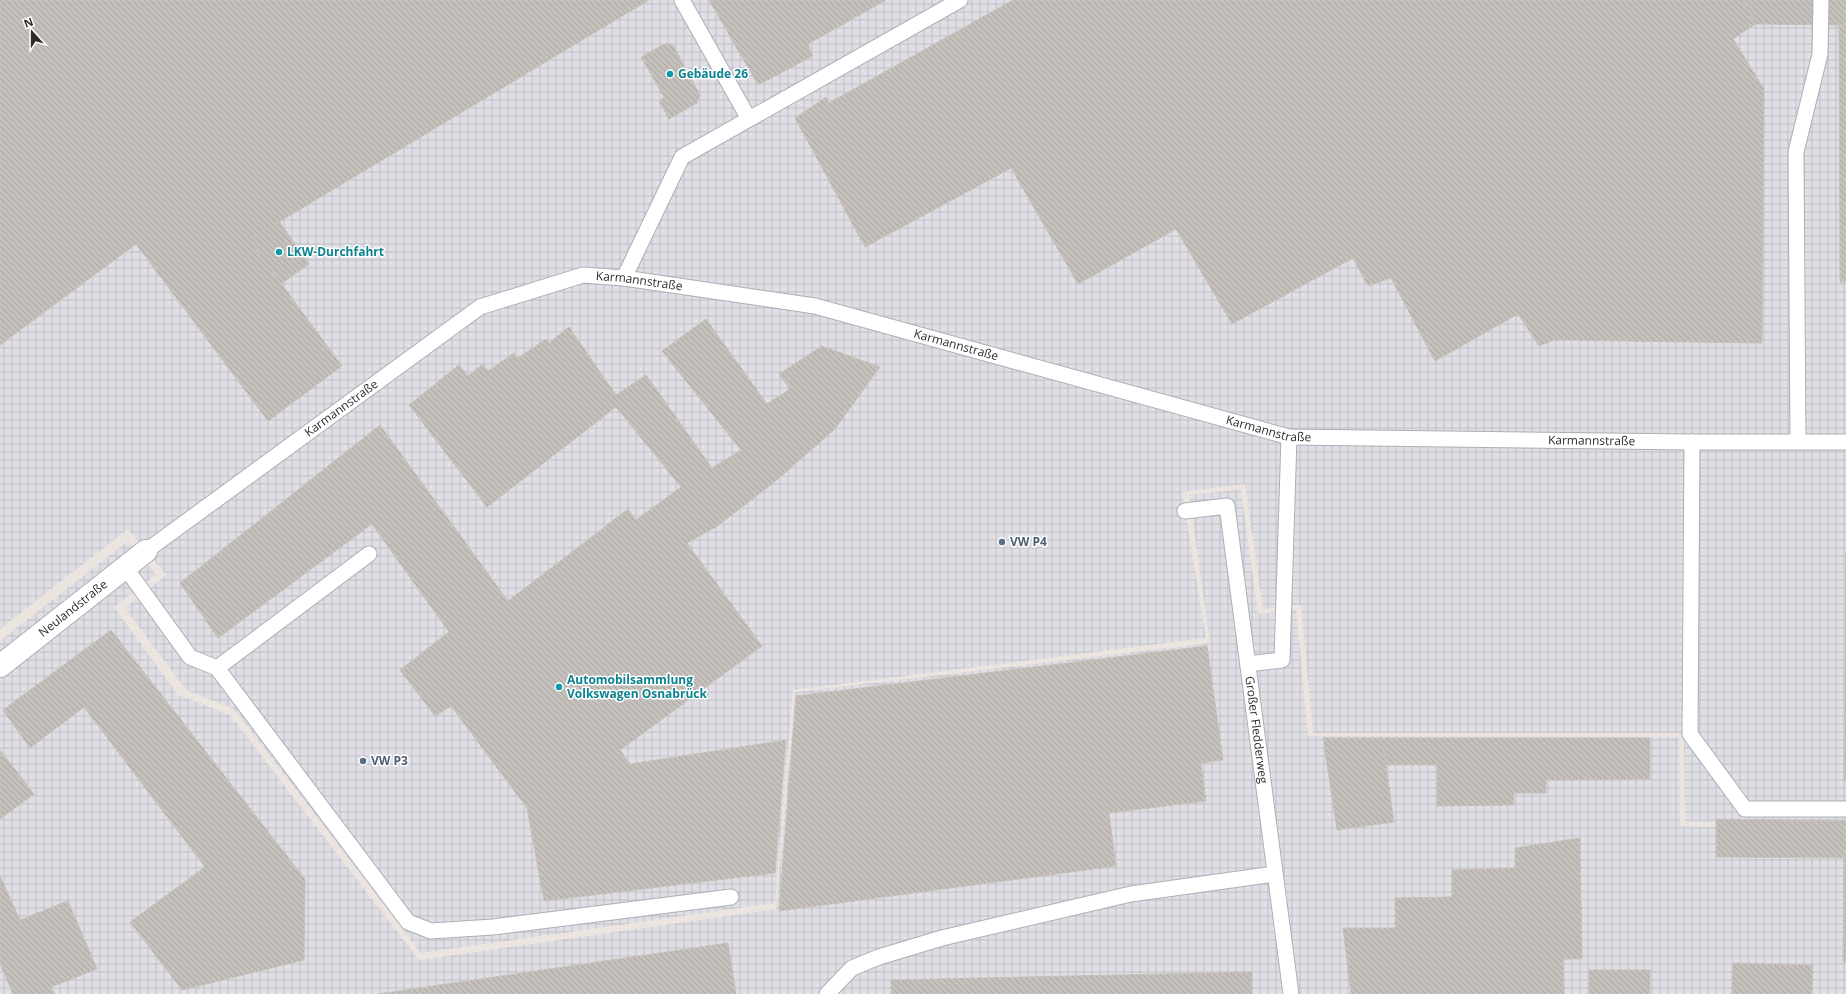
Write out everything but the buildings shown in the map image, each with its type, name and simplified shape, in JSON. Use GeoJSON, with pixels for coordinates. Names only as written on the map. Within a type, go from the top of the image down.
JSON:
{"type":"FeatureCollection","features":[{"type":"Feature","properties":{"kind":"street","name":"Neulandstraße"},"geometry":{"type":"LineString","coordinates":[[0,666],[146,551]]}},
{"type":"Feature","properties":{"kind":"lane"},"geometry":{"type":"LineString","coordinates":[[682,0],[749,119]]}},
{"type":"Feature","properties":{"kind":"lane"},"geometry":{"type":"LineString","coordinates":[[624,278],[682,156],[960,0]]}},
{"type":"Feature","properties":{"kind":"lane"},"geometry":{"type":"LineString","coordinates":[[1798,441],[1796,152],[1820,54],[1821,0]]}},
{"type":"Feature","properties":{"kind":"lane","name":"Karmannstraße"},"geometry":{"type":"LineString","coordinates":[[146,551],[480,307],[583,275],[624,278],[816,306],[1289,437],[1692,442],[1846,442]]}},
{"type":"Feature","properties":{"kind":"lane"},"geometry":{"type":"LineString","coordinates":[[1248,664],[1282,660],[1289,437]]}},
{"type":"Feature","properties":{"kind":"lane"},"geometry":{"type":"LineString","coordinates":[[1692,442],[1690,734],[1745,809],[1846,809]]}},
{"type":"Feature","properties":{"kind":"lane","name":"Großer Fledderweg"},"geometry":{"type":"LineString","coordinates":[[1186,511],[1227,506],[1291,994]]}},
{"type":"Feature","properties":{"kind":"lane"},"geometry":{"type":"LineString","coordinates":[[217,668],[369,554]]}},
{"type":"Feature","properties":{"kind":"lane"},"geometry":{"type":"LineString","coordinates":[[126,567],[190,657],[217,668],[408,922],[431,932],[732,897]]}},
{"type":"Feature","properties":{"kind":"lane"},"geometry":{"type":"LineString","coordinates":[[828,994],[852,968],[879,957],[942,938],[1131,894],[1275,874]]}},
{"type":"Feature","properties":{"kind":"shaded area"},"geometry":{"type":"Polygon","coordinates":[[[0,0],[1846,0],[1846,823],[1685,822],[1684,733],[1313,733],[1301,605],[1263,609],[1245,484],[1182,492],[1206,638],[793,690],[775,903],[421,953],[234,709],[186,690],[125,608],[166,575],[128,529],[0,629],[0,0]]]}},
{"type":"Feature","properties":{"kind":"shaded area"},"geometry":{"type":"Polygon","coordinates":[[[1241,489],[1258,614],[1296,609],[1308,736],[1679,737],[1680,826],[1846,828],[1846,994],[0,994],[0,641],[128,541],[156,575],[114,607],[178,695],[230,715],[419,960],[776,909],[795,692],[1210,643],[1189,495],[1241,489]]]}},
{"type":"Feature","properties":{"kind":"place","name":"Gebäude 26"},"geometry":{"type":"Point","coordinates":[670,74]}},
{"type":"Feature","properties":{"kind":"place","name":"LKW-Durchfahrt"},"geometry":{"type":"Point","coordinates":[279,252]}},
{"type":"Feature","properties":{"kind":"place","name":"VW P4"},"geometry":{"type":"Point","coordinates":[1002,542]}},
{"type":"Feature","properties":{"kind":"place","name":"Automobilsammlung Volkswagen Osnabrück"},"geometry":{"type":"Point","coordinates":[559,687]}},
{"type":"Feature","properties":{"kind":"place","name":"VW P3"},"geometry":{"type":"Point","coordinates":[363,761]}}]}
